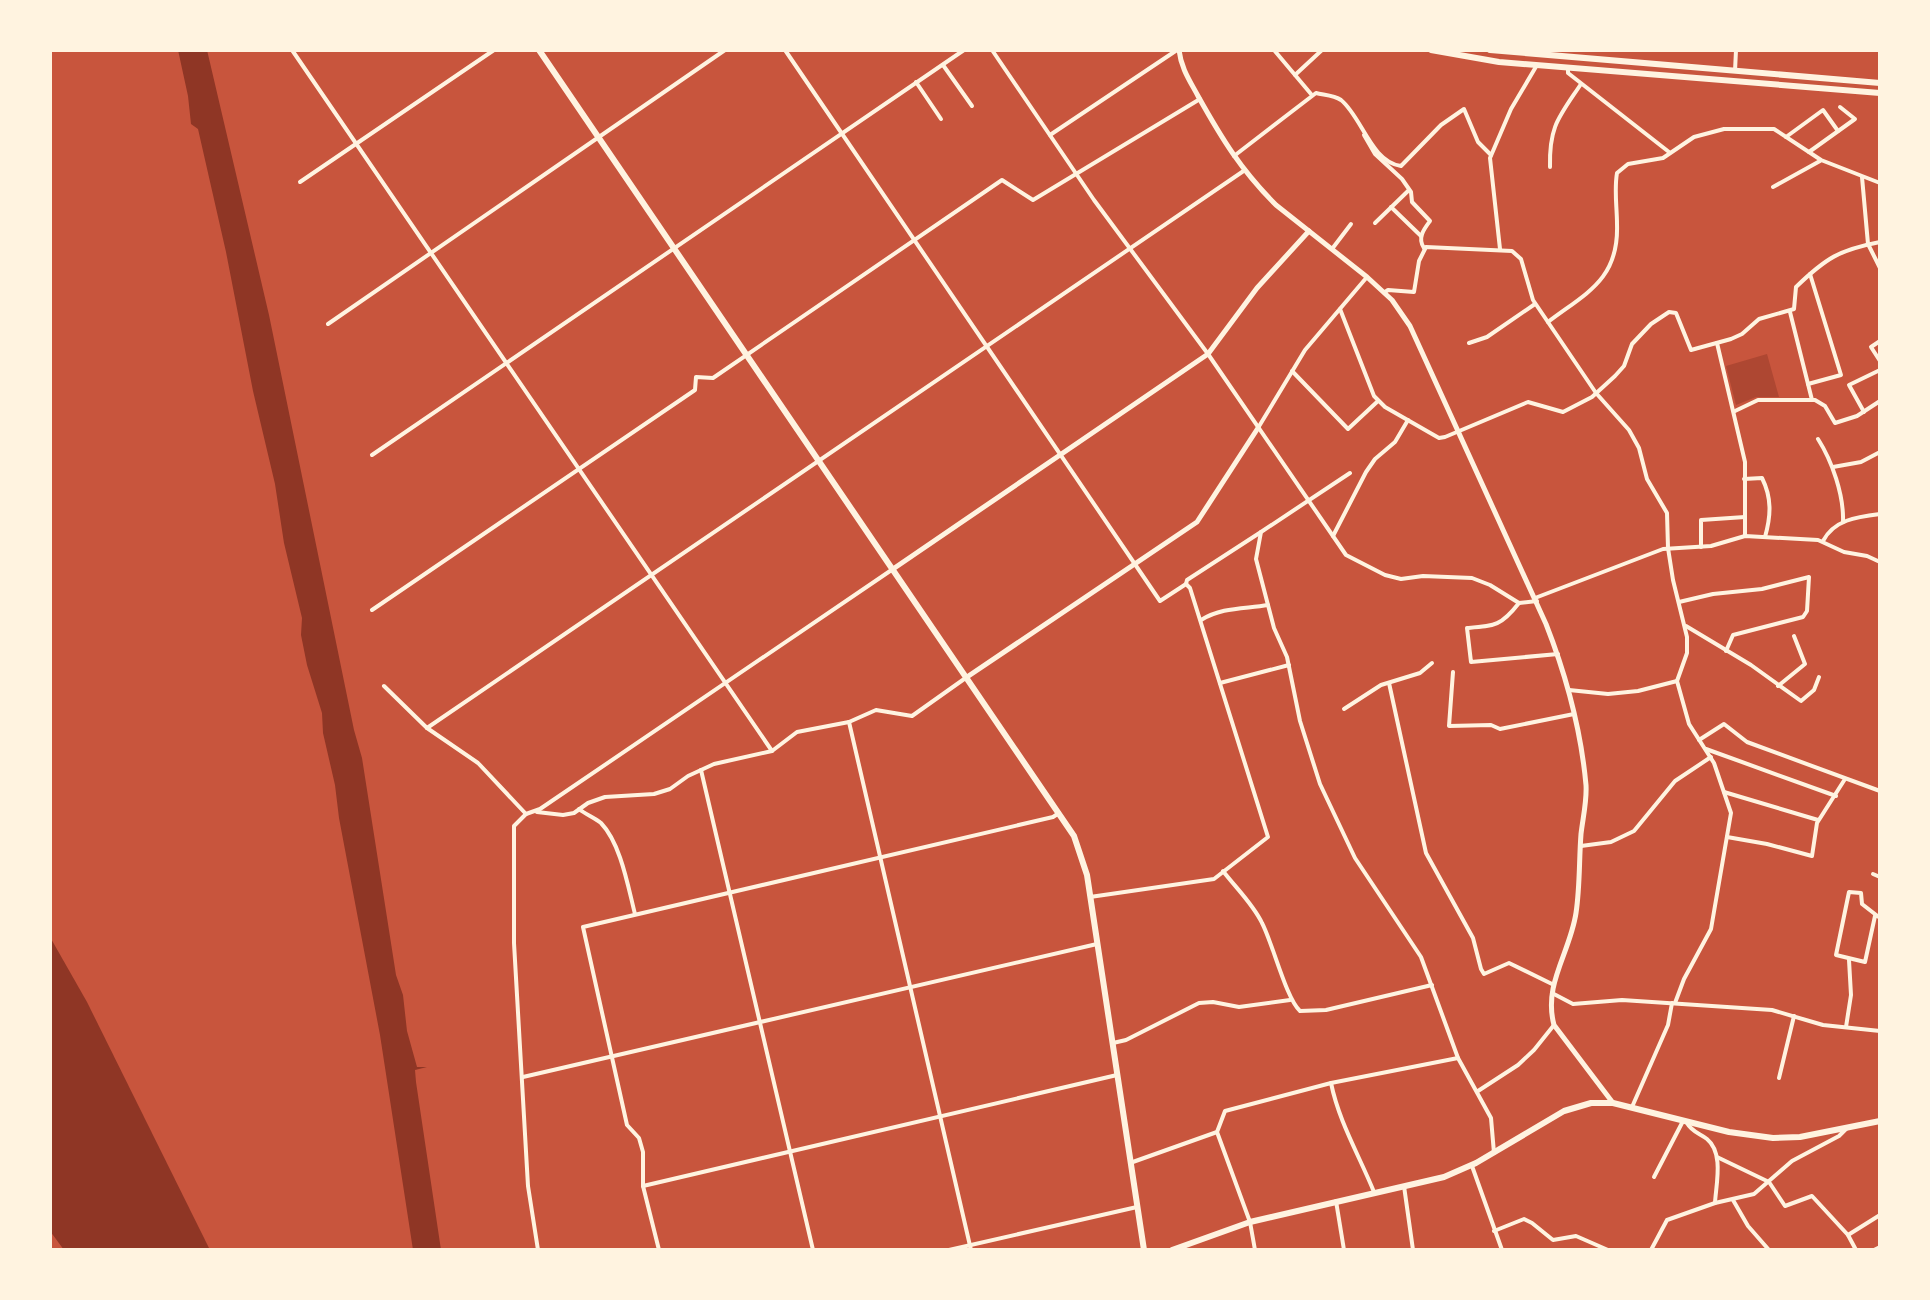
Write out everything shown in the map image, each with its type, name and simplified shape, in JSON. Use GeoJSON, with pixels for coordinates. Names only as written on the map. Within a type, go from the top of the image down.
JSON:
{"type":"FeatureCollection","features":[{"type":"Feature","properties":{"kind":"main road"},"geometry":{"type":"LineString","coordinates":[[539,50],[1059,813],[1081,852],[1144,1250]]}},
{"type":"Feature","properties":{"kind":"main road"},"geometry":{"type":"LineString","coordinates":[[1431,50],[1486,60],[1568,68],[1880,93]]}},
{"type":"Feature","properties":{"kind":"main road"},"geometry":{"type":"LineString","coordinates":[[1490,50],[1880,83]]}},
{"type":"Feature","properties":{"kind":"main road"},"geometry":{"type":"LineString","coordinates":[[1172,1250],[1250,1222],[1444,1177],[1494,1153],[1564,1111],[1591,1103],[1613,1103],[1739,1134],[1773,1138],[1800,1137],[1880,1121]]}},
{"type":"Feature","properties":{"kind":"street"},"geometry":{"type":"LineString","coordinates":[[292,50],[772,751]]}},
{"type":"Feature","properties":{"kind":"street"},"geometry":{"type":"LineString","coordinates":[[300,182],[494,50]]}},
{"type":"Feature","properties":{"kind":"street"},"geometry":{"type":"LineString","coordinates":[[328,324],[725,50]]}},
{"type":"Feature","properties":{"kind":"street"},"geometry":{"type":"LineString","coordinates":[[785,50],[1160,601],[1350,473]]}},
{"type":"Feature","properties":{"kind":"street"},"geometry":{"type":"LineString","coordinates":[[372,455],[964,50]]}},
{"type":"Feature","properties":{"kind":"street"},"geometry":{"type":"LineString","coordinates":[[992,50],[1346,555],[1385,575],[1401,579],[1423,576],[1472,578],[1519,603],[1536,600],[1668,548],[1701,547],[1745,536],[1823,541],[1844,552],[1880,562]]}},
{"type":"Feature","properties":{"kind":"street"},"geometry":{"type":"LineString","coordinates":[[1050,135],[1178,50],[1183,70],[1215,131],[1245,170],[1276,205],[1385,292],[1410,326],[1536,600],[1558,654],[1574,714],[1586,786],[1574,925],[1552,984],[1554,1025],[1613,1103]]}},
{"type":"Feature","properties":{"kind":"street"},"geometry":{"type":"LineString","coordinates":[[1274,50],[1311,94]]}},
{"type":"Feature","properties":{"kind":"street"},"geometry":{"type":"LineString","coordinates":[[1295,75],[1322,50]]}},
{"type":"Feature","properties":{"kind":"street"},"geometry":{"type":"LineString","coordinates":[[1735,71],[1736,50]]}},
{"type":"Feature","properties":{"kind":"street"},"geometry":{"type":"LineString","coordinates":[[943,65],[972,106]]}},
{"type":"Feature","properties":{"kind":"street"},"geometry":{"type":"LineString","coordinates":[[1500,249],[1491,155],[1511,109],[1537,65]]}},
{"type":"Feature","properties":{"kind":"street"},"geometry":{"type":"LineString","coordinates":[[1568,68],[1568,73],[1581,84],[1669,152]]}},
{"type":"Feature","properties":{"kind":"street"},"geometry":{"type":"LineString","coordinates":[[916,82],[941,119]]}},
{"type":"Feature","properties":{"kind":"street"},"geometry":{"type":"LineString","coordinates":[[1550,167],[1549,142],[1555,122],[1581,84]]}},
{"type":"Feature","properties":{"kind":"street"},"geometry":{"type":"LineString","coordinates":[[1234,156],[1316,93],[1340,100],[1378,151],[1395,165],[1401,166],[1441,125],[1464,109],[1478,142],[1491,155]]}},
{"type":"Feature","properties":{"kind":"street"},"geometry":{"type":"LineString","coordinates":[[372,610],[695,390],[696,377],[713,378],[1002,180],[1033,200],[1200,99]]}},
{"type":"Feature","properties":{"kind":"street"},"geometry":{"type":"LineString","coordinates":[[1809,152],[1855,119],[1840,107]]}},
{"type":"Feature","properties":{"kind":"street"},"geometry":{"type":"LineString","coordinates":[[1786,137],[1823,110],[1838,131]]}},
{"type":"Feature","properties":{"kind":"street"},"geometry":{"type":"LineString","coordinates":[[1548,322],[1584,297],[1604,278],[1617,238],[1617,173],[1628,164],[1663,158],[1694,137],[1724,129],[1774,129],[1821,160],[1880,183]]}},
{"type":"Feature","properties":{"kind":"street"},"geometry":{"type":"LineString","coordinates":[[1364,133],[1375,154],[1402,179],[1412,202],[1430,221],[1421,236]]}},
{"type":"Feature","properties":{"kind":"street"},"geometry":{"type":"LineString","coordinates":[[1773,187],[1821,160]]}},
{"type":"Feature","properties":{"kind":"street"},"geometry":{"type":"LineString","coordinates":[[427,728],[1245,170]]}},
{"type":"Feature","properties":{"kind":"street"},"geometry":{"type":"LineString","coordinates":[[1862,177],[1868,244],[1880,268]]}},
{"type":"Feature","properties":{"kind":"street"},"geometry":{"type":"LineString","coordinates":[[1375,223],[1409,190]]}},
{"type":"Feature","properties":{"kind":"street"},"geometry":{"type":"LineString","coordinates":[[1385,292],[1414,292],[1424,248],[1421,236],[1391,207]]}},
{"type":"Feature","properties":{"kind":"street"},"geometry":{"type":"LineString","coordinates":[[1332,249],[1351,224]]}},
{"type":"Feature","properties":{"kind":"street"},"geometry":{"type":"LineString","coordinates":[[538,1250],[528,1186],[514,943],[514,826],[526,814],[534,812],[726,683],[1208,354],[1257,288],[1309,231]]}},
{"type":"Feature","properties":{"kind":"street"},"geometry":{"type":"LineString","coordinates":[[1340,309],[1359,352],[1370,389],[1378,401],[1439,438],[1460,433],[1528,402],[1563,412],[1596,393],[1624,366],[1632,344],[1651,324],[1669,312],[1676,313],[1691,350],[1742,334],[1759,319],[1790,312],[1797,305],[1796,287],[1836,253],[1880,242]]}},
{"type":"Feature","properties":{"kind":"street"},"geometry":{"type":"LineString","coordinates":[[1424,248],[1500,249],[1512,251],[1521,259],[1535,304],[1596,393],[1629,430],[1639,448],[1647,479],[1667,513],[1668,548],[1685,626],[1687,653],[1677,681],[1689,724],[1711,757],[1731,813],[1711,929],[1673,1003],[1668,1025],[1632,1107]]}},
{"type":"Feature","properties":{"kind":"street"},"geometry":{"type":"LineString","coordinates":[[1808,384],[1841,375],[1810,274]]}},
{"type":"Feature","properties":{"kind":"street"},"geometry":{"type":"LineString","coordinates":[[534,812],[563,815],[605,797],[654,794],[670,789],[701,770],[772,751],[797,732],[849,722],[876,710],[912,716],[1197,522],[1305,350],[1367,277]]}},
{"type":"Feature","properties":{"kind":"street"},"geometry":{"type":"LineString","coordinates":[[1469,343],[1487,337],[1535,304]]}},
{"type":"Feature","properties":{"kind":"street"},"geometry":{"type":"LineString","coordinates":[[1790,312],[1812,400]]}},
{"type":"Feature","properties":{"kind":"street"},"geometry":{"type":"LineString","coordinates":[[1880,341],[1871,347],[1880,361]]}},
{"type":"Feature","properties":{"kind":"street"},"geometry":{"type":"LineString","coordinates":[[1717,343],[1745,462],[1745,536]]}},
{"type":"Feature","properties":{"kind":"street"},"geometry":{"type":"LineString","coordinates":[[1864,412],[1849,385],[1880,370]]}},
{"type":"Feature","properties":{"kind":"street"},"geometry":{"type":"LineString","coordinates":[[1292,371],[1348,429],[1378,401]]}},
{"type":"Feature","properties":{"kind":"street"},"geometry":{"type":"LineString","coordinates":[[1735,411],[1758,400],[1812,400],[1825,406],[1835,423],[1864,412],[1880,401]]}},
{"type":"Feature","properties":{"kind":"street"},"geometry":{"type":"LineString","coordinates":[[1333,536],[1371,464],[1395,442],[1408,420]]}},
{"type":"Feature","properties":{"kind":"street"},"geometry":{"type":"LineString","coordinates":[[1818,439],[1832,460],[1836,486],[1843,503],[1843,522]]}},
{"type":"Feature","properties":{"kind":"street"},"geometry":{"type":"LineString","coordinates":[[1833,467],[1861,462],[1880,452]]}},
{"type":"Feature","properties":{"kind":"street"},"geometry":{"type":"LineString","coordinates":[[1744,479],[1762,478],[1768,492],[1770,518],[1765,537]]}},
{"type":"Feature","properties":{"kind":"street"},"geometry":{"type":"LineString","coordinates":[[1823,541],[1831,527],[1880,514]]}},
{"type":"Feature","properties":{"kind":"street"},"geometry":{"type":"LineString","coordinates":[[1701,547],[1701,520],[1745,517]]}},
{"type":"Feature","properties":{"kind":"street"},"geometry":{"type":"LineString","coordinates":[[1261,532],[1256,559],[1274,628],[1289,665],[1300,721],[1320,784],[1355,858],[1411,942],[1432,985],[1458,1058],[1491,1118],[1494,1153]]}},
{"type":"Feature","properties":{"kind":"street"},"geometry":{"type":"LineString","coordinates":[[1679,602],[1713,594],[1762,589],[1809,577],[1807,611],[1803,617],[1733,635],[1726,651]]}},
{"type":"Feature","properties":{"kind":"street"},"geometry":{"type":"LineString","coordinates":[[1090,897],[1214,879],[1268,837],[1190,588],[1186,584]]}},
{"type":"Feature","properties":{"kind":"street"},"geometry":{"type":"LineString","coordinates":[[1519,603],[1509,616],[1495,626],[1467,628],[1471,662],[1558,654]]}},
{"type":"Feature","properties":{"kind":"street"},"geometry":{"type":"LineString","coordinates":[[1200,621],[1211,614],[1237,607],[1268,605]]}},
{"type":"Feature","properties":{"kind":"street"},"geometry":{"type":"LineString","coordinates":[[1685,626],[1751,665],[1801,701],[1814,690],[1819,677]]}},
{"type":"Feature","properties":{"kind":"street"},"geometry":{"type":"LineString","coordinates":[[1778,686],[1805,664],[1794,636]]}},
{"type":"Feature","properties":{"kind":"street"},"geometry":{"type":"LineString","coordinates":[[1344,709],[1389,683],[1420,673],[1432,663]]}},
{"type":"Feature","properties":{"kind":"street"},"geometry":{"type":"LineString","coordinates":[[1220,683],[1289,665]]}},
{"type":"Feature","properties":{"kind":"street"},"geometry":{"type":"LineString","coordinates":[[1453,672],[1449,726],[1491,725],[1500,729],[1574,714]]}},
{"type":"Feature","properties":{"kind":"street"},"geometry":{"type":"LineString","coordinates":[[1567,689],[1608,694],[1638,691],[1677,681]]}},
{"type":"Feature","properties":{"kind":"street"},"geometry":{"type":"LineString","coordinates":[[1389,683],[1426,853],[1473,938],[1481,969],[1484,974],[1509,963],[1552,984]]}},
{"type":"Feature","properties":{"kind":"street"},"geometry":{"type":"LineString","coordinates":[[384,686],[427,728],[478,763],[526,814]]}},
{"type":"Feature","properties":{"kind":"street"},"geometry":{"type":"LineString","coordinates":[[849,722],[970,1248]]}},
{"type":"Feature","properties":{"kind":"street"},"geometry":{"type":"LineString","coordinates":[[1699,740],[1724,724],[1747,742],[1879,789]]}},
{"type":"Feature","properties":{"kind":"street"},"geometry":{"type":"LineString","coordinates":[[1704,748],[1836,796]]}},
{"type":"Feature","properties":{"kind":"street"},"geometry":{"type":"LineString","coordinates":[[1581,846],[1611,842],[1634,831],[1675,781],[1711,757]]}},
{"type":"Feature","properties":{"kind":"street"},"geometry":{"type":"LineString","coordinates":[[701,770],[813,1250]]}},
{"type":"Feature","properties":{"kind":"street"},"geometry":{"type":"LineString","coordinates":[[1727,837],[1812,856],[1819,820],[1845,779]]}},
{"type":"Feature","properties":{"kind":"street"},"geometry":{"type":"LineString","coordinates":[[1724,792],[1819,820]]}},
{"type":"Feature","properties":{"kind":"street"},"geometry":{"type":"LineString","coordinates":[[579,809],[601,824],[612,843],[623,864],[635,914]]}},
{"type":"Feature","properties":{"kind":"street"},"geometry":{"type":"LineString","coordinates":[[659,1250],[643,1186],[643,1152],[639,1138],[627,1125],[583,927],[1053,817],[1059,813]]}},
{"type":"Feature","properties":{"kind":"street"},"geometry":{"type":"LineString","coordinates":[[1223,871],[1262,922],[1288,986],[1290,1000],[1300,1011],[1432,985]]}},
{"type":"Feature","properties":{"kind":"street"},"geometry":{"type":"LineString","coordinates":[[1873,874],[1880,877]]}},
{"type":"Feature","properties":{"kind":"street"},"geometry":{"type":"LineString","coordinates":[[1849,892],[1861,893],[1862,904],[1877,917],[1865,962],[1849,960],[1836,955],[1849,892]]}},
{"type":"Feature","properties":{"kind":"street"},"geometry":{"type":"LineString","coordinates":[[523,1077],[1097,944]]}},
{"type":"Feature","properties":{"kind":"street"},"geometry":{"type":"LineString","coordinates":[[1846,1027],[1851,995],[1849,960]]}},
{"type":"Feature","properties":{"kind":"street"},"geometry":{"type":"LineString","coordinates":[[1551,992],[1573,1004],[1622,1000],[1772,1010],[1823,1025],[1880,1031]]}},
{"type":"Feature","properties":{"kind":"street"},"geometry":{"type":"LineString","coordinates":[[1113,1043],[1126,1040],[1199,1003],[1239,1007],[1290,1000]]}},
{"type":"Feature","properties":{"kind":"street"},"geometry":{"type":"LineString","coordinates":[[1779,1078],[1794,1016]]}},
{"type":"Feature","properties":{"kind":"street"},"geometry":{"type":"LineString","coordinates":[[1478,1091],[1518,1065],[1554,1025]]}},
{"type":"Feature","properties":{"kind":"street"},"geometry":{"type":"LineString","coordinates":[[1255,1250],[1250,1222],[1217,1132],[1225,1111],[1331,1083],[1458,1058]]}},
{"type":"Feature","properties":{"kind":"street"},"geometry":{"type":"LineString","coordinates":[[643,1186],[1117,1075]]}},
{"type":"Feature","properties":{"kind":"street"},"geometry":{"type":"LineString","coordinates":[[1331,1083],[1345,1132],[1354,1143],[1374,1192]]}},
{"type":"Feature","properties":{"kind":"street"},"geometry":{"type":"LineString","coordinates":[[1685,1121],[1691,1131],[1709,1141],[1717,1157],[1715,1203]]}},
{"type":"Feature","properties":{"kind":"street"},"geometry":{"type":"LineString","coordinates":[[1654,1177],[1685,1121]]}},
{"type":"Feature","properties":{"kind":"street"},"geometry":{"type":"LineString","coordinates":[[1651,1250],[1667,1220],[1715,1203],[1754,1194],[1792,1161],[1839,1136],[1847,1127]]}},
{"type":"Feature","properties":{"kind":"street"},"geometry":{"type":"LineString","coordinates":[[1130,1163],[1217,1132]]}},
{"type":"Feature","properties":{"kind":"street"},"geometry":{"type":"LineString","coordinates":[[1717,1157],[1769,1182],[1785,1206],[1812,1196],[1848,1235],[1856,1250]]}},
{"type":"Feature","properties":{"kind":"street"},"geometry":{"type":"LineString","coordinates":[[1472,1165],[1502,1250]]}},
{"type":"Feature","properties":{"kind":"street"},"geometry":{"type":"LineString","coordinates":[[1404,1186],[1413,1250]]}},
{"type":"Feature","properties":{"kind":"street"},"geometry":{"type":"LineString","coordinates":[[1733,1199],[1748,1226],[1769,1250]]}},
{"type":"Feature","properties":{"kind":"street"},"geometry":{"type":"LineString","coordinates":[[1336,1201],[1344,1250]]}},
{"type":"Feature","properties":{"kind":"street"},"geometry":{"type":"LineString","coordinates":[[949,1250],[970,1248],[1137,1207]]}},
{"type":"Feature","properties":{"kind":"street"},"geometry":{"type":"LineString","coordinates":[[1848,1235],[1880,1215]]}},
{"type":"Feature","properties":{"kind":"street"},"geometry":{"type":"LineString","coordinates":[[1494,1231],[1524,1219],[1553,1240],[1576,1236],[1608,1250]]}},
{"type":"Feature","properties":{"kind":"street"},"geometry":{"type":"LineString","coordinates":[[1874,1250],[1880,1247]]}},
{"type":"Feature","properties":{"kind":"shaded area"},"geometry":{"type":"Polygon","coordinates":[[[178,50],[207,50],[269,315],[362,758],[407,1031],[417,1067],[427,1067],[415,1070],[441,1250],[413,1250],[380,1035],[323,733],[322,713],[307,665],[301,635],[302,618],[284,543],[275,484],[198,129],[191,124],[178,50]]]}},
{"type":"Feature","properties":{"kind":"shaded area"},"geometry":{"type":"Polygon","coordinates":[[[1767,354],[1779,397],[1756,397],[1736,405],[1726,366],[1767,354]]]}},
{"type":"Feature","properties":{"kind":"shaded area"},"geometry":{"type":"Polygon","coordinates":[[[50,937],[87,1002],[210,1250],[64,1250],[50,1231],[50,937]]]}}]}
